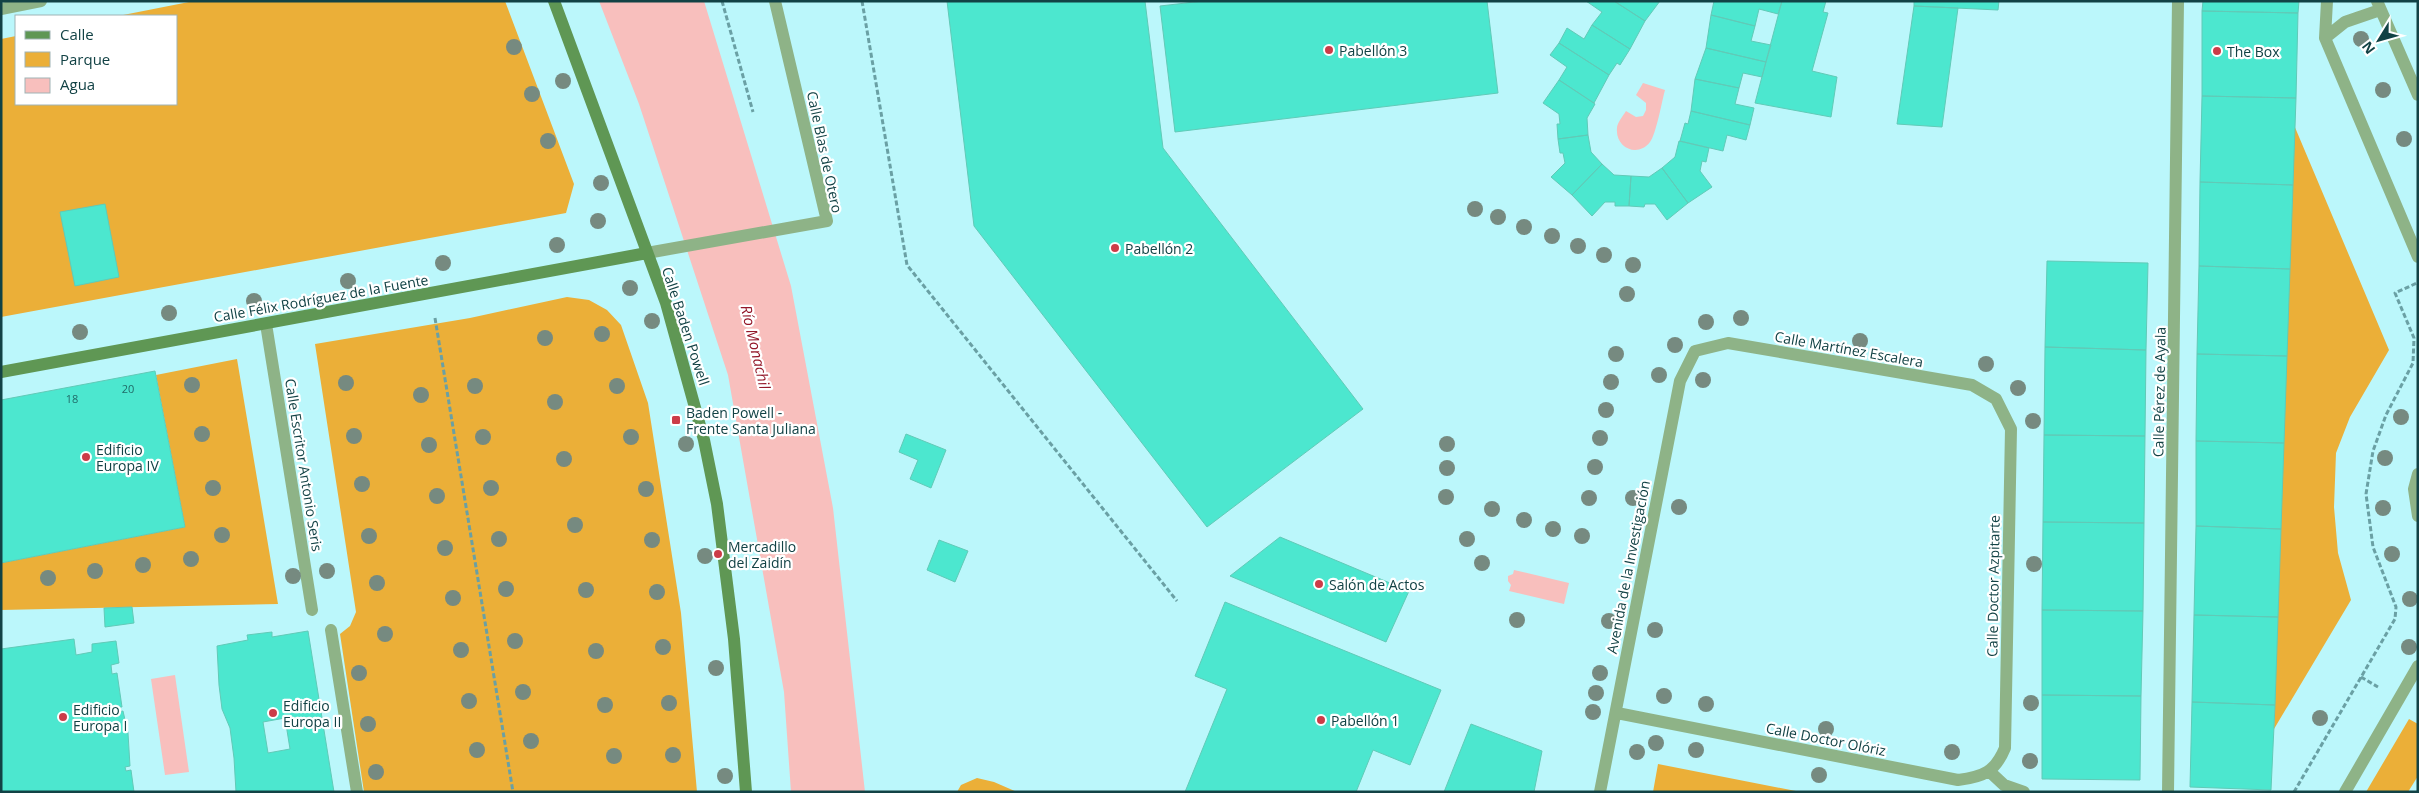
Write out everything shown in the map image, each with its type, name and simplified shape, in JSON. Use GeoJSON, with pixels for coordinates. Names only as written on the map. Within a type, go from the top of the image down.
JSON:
{"type":"FeatureCollection","features":[{"type":"Feature","properties":{"kind":"main road","name":"Calle Baden Powell"},"geometry":{"type":"LineString","coordinates":[[554,1],[678,341],[704,440],[717,504],[734,639],[746,792]]}},
{"type":"Feature","properties":{"kind":"main road","name":"Calle Félix Rodríguez de la Fuente"},"geometry":{"type":"LineString","coordinates":[[1,372],[647,253]]}},
{"type":"Feature","properties":{"kind":"street"},"geometry":{"type":"LineString","coordinates":[[1,9],[41,1]]}},
{"type":"Feature","properties":{"kind":"street","name":"Calle Blas de Otero"},"geometry":{"type":"LineString","coordinates":[[647,253],[827,221],[775,1]]}},
{"type":"Feature","properties":{"kind":"street","name":"Calle Pérez de Ayala"},"geometry":{"type":"LineString","coordinates":[[2168,787],[2178,1]]}},
{"type":"Feature","properties":{"kind":"street"},"geometry":{"type":"LineString","coordinates":[[2327,1],[2325,38],[2418,256]]}},
{"type":"Feature","properties":{"kind":"street"},"geometry":{"type":"LineString","coordinates":[[2325,38],[2345,22],[2379,6],[2418,95]]}},
{"type":"Feature","properties":{"kind":"street","name":"Calle Escritor Antonio Seris"},"geometry":{"type":"LineString","coordinates":[[266,324],[312,610]]}},
{"type":"Feature","properties":{"kind":"street","name":"Calle Martínez Escalera"},"geometry":{"type":"LineString","coordinates":[[1695,352],[1728,343],[1972,385],[1996,399]]}},
{"type":"Feature","properties":{"kind":"street","name":"Avenida de la Investigación"},"geometry":{"type":"LineString","coordinates":[[1600,792],[1680,381],[1695,352]]}},
{"type":"Feature","properties":{"kind":"street","name":"Calle Doctor Azpitarte"},"geometry":{"type":"LineString","coordinates":[[1989,771],[1999,763],[2005,748],[2011,439],[2011,429],[1996,399]]}},
{"type":"Feature","properties":{"kind":"street"},"geometry":{"type":"LineString","coordinates":[[2418,474],[2414,489],[2418,516]]}},
{"type":"Feature","properties":{"kind":"street"},"geometry":{"type":"LineString","coordinates":[[331,630],[357,792]]}},
{"type":"Feature","properties":{"kind":"street"},"geometry":{"type":"LineString","coordinates":[[2345,792],[2418,666]]}},
{"type":"Feature","properties":{"kind":"street","name":"Calle Doctor Olóriz"},"geometry":{"type":"LineString","coordinates":[[1616,714],[1958,780],[1975,778],[1989,771]]}},
{"type":"Feature","properties":{"kind":"street"},"geometry":{"type":"LineString","coordinates":[[1989,771],[2004,785],[2024,792]]}},
{"type":"Feature","properties":{"kind":"path"},"geometry":{"type":"LineString","coordinates":[[722,1],[753,112]]}},
{"type":"Feature","properties":{"kind":"path"},"geometry":{"type":"LineString","coordinates":[[862,1],[907,265],[1177,601]]}},
{"type":"Feature","properties":{"kind":"path"},"geometry":{"type":"LineString","coordinates":[[2294,792],[2395,619],[2396,608],[2373,547],[2366,494],[2376,442],[2386,415],[2413,364],[2414,338],[2395,293],[2416,284]]}},
{"type":"Feature","properties":{"kind":"path"},"geometry":{"type":"LineString","coordinates":[[435,318],[513,792]]}},
{"type":"Feature","properties":{"kind":"green space"},"geometry":{"type":"Polygon","coordinates":[[[194,1],[505,1],[574,184],[566,213],[1,317],[1,39],[15,36],[15,105],[178,105],[178,15],[123,15],[194,1]]]}},
{"type":"Feature","properties":{"kind":"green space"},"geometry":{"type":"Polygon","coordinates":[[[2294,125],[2389,350],[2350,417],[2336,453],[2334,507],[2338,553],[2351,600],[2274,729],[2294,125]]]}},
{"type":"Feature","properties":{"kind":"green space"},"geometry":{"type":"Polygon","coordinates":[[[567,297],[589,300],[607,310],[621,325],[648,403],[681,613],[697,792],[364,792],[340,634],[350,626],[356,612],[315,344],[470,318],[567,297]]]}},
{"type":"Feature","properties":{"kind":"green space"},"geometry":{"type":"Polygon","coordinates":[[[237,359],[278,604],[1,610],[1,563],[185,527],[156,375],[237,359]]]}},
{"type":"Feature","properties":{"kind":"green space"},"geometry":{"type":"Polygon","coordinates":[[[2409,719],[2418,724],[2418,776],[2408,792],[2366,792],[2409,719]]]}},
{"type":"Feature","properties":{"kind":"green space"},"geometry":{"type":"Polygon","coordinates":[[[1658,764],[1801,792],[1653,792],[1658,764]]]}},
{"type":"Feature","properties":{"kind":"green space"},"geometry":{"type":"Polygon","coordinates":[[[977,778],[994,782],[1017,792],[957,792],[961,785],[977,778]]]}},
{"type":"Feature","properties":{"kind":"water","name":"Río Monachil"},"geometry":{"type":"Polygon","coordinates":[[[599,1],[704,1],[791,286],[833,508],[865,792],[791,792],[784,692],[728,375],[639,104],[599,1]]]}},
{"type":"Feature","properties":{"kind":"water"},"geometry":{"type":"Polygon","coordinates":[[[1643,83],[1665,90],[1657,125],[1650,142],[1645,147],[1634,150],[1623,145],[1620,141],[1617,135],[1617,126],[1626,111],[1636,117],[1643,116],[1646,110],[1646,103],[1636,95],[1643,83]]]}},
{"type":"Feature","properties":{"kind":"water"},"geometry":{"type":"Polygon","coordinates":[[[1514,570],[1569,583],[1564,604],[1509,591],[1511,585],[1508,581],[1508,576],[1513,574],[1514,570]]]}},
{"type":"Feature","properties":{"kind":"water"},"geometry":{"type":"Polygon","coordinates":[[[175,675],[189,772],[165,775],[151,679],[175,675]]]}},
{"type":"Feature","properties":{"kind":"building","name":"Pabellón 2"},"geometry":{"type":"Polygon","coordinates":[[[947,1],[1145,1],[1163,148],[1363,409],[1207,527],[974,226],[947,1]]]}},
{"type":"Feature","properties":{"kind":"building","name":"Pabellón 3"},"geometry":{"type":"Polygon","coordinates":[[[1203,1],[1487,1],[1498,93],[1175,132],[1160,6],[1203,1]]]}},
{"type":"Feature","properties":{"kind":"building"},"geometry":{"type":"Polygon","coordinates":[[[1586,1],[1614,1],[1645,21],[1630,49],[1592,25],[1602,12],[1586,1]]]}},
{"type":"Feature","properties":{"kind":"building"},"geometry":{"type":"Polygon","coordinates":[[[1614,1],[1660,1],[1645,21],[1614,1]]]}},
{"type":"Feature","properties":{"kind":"building"},"geometry":{"type":"Polygon","coordinates":[[[1714,1],[1782,1],[1778,14],[1759,9],[1755,26],[1711,15],[1714,1]]]}},
{"type":"Feature","properties":{"kind":"building"},"geometry":{"type":"Polygon","coordinates":[[[1782,1],[1826,1],[1823,12],[1828,13],[1812,71],[1837,77],[1831,117],[1755,103],[1782,1]]]}},
{"type":"Feature","properties":{"kind":"building"},"geometry":{"type":"Polygon","coordinates":[[[1914,1],[1999,1],[1998,10],[1914,6],[1914,1]]]}},
{"type":"Feature","properties":{"kind":"building"},"geometry":{"type":"Polygon","coordinates":[[[2203,1],[2299,1],[2298,13],[2202,11],[2203,1]]]}},
{"type":"Feature","properties":{"kind":"building"},"geometry":{"type":"Polygon","coordinates":[[[1914,6],[1958,8],[1942,127],[1897,124],[1914,6]]]}},
{"type":"Feature","properties":{"kind":"building"},"geometry":{"type":"Polygon","coordinates":[[[2202,11],[2298,13],[2296,98],[2202,96],[2202,11]]]}},
{"type":"Feature","properties":{"kind":"building"},"geometry":{"type":"Polygon","coordinates":[[[1711,15],[1755,26],[1751,41],[1771,45],[1766,62],[1706,48],[1711,15]]]}},
{"type":"Feature","properties":{"kind":"building"},"geometry":{"type":"Polygon","coordinates":[[[1592,25],[1630,49],[1620,65],[1617,63],[1609,75],[1559,43],[1567,28],[1584,39],[1592,25]]]}},
{"type":"Feature","properties":{"kind":"building"},"geometry":{"type":"Polygon","coordinates":[[[1559,43],[1609,75],[1594,103],[1559,80],[1567,67],[1550,55],[1559,43]]]}},
{"type":"Feature","properties":{"kind":"building"},"geometry":{"type":"Polygon","coordinates":[[[1706,48],[1766,62],[1762,77],[1743,73],[1739,88],[1695,79],[1706,48]]]}},
{"type":"Feature","properties":{"kind":"building"},"geometry":{"type":"Polygon","coordinates":[[[1695,79],[1739,88],[1735,104],[1754,108],[1750,125],[1691,111],[1695,79]]]}},
{"type":"Feature","properties":{"kind":"building"},"geometry":{"type":"Polygon","coordinates":[[[1559,80],[1595,104],[1587,118],[1588,135],[1558,139],[1557,124],[1560,124],[1559,114],[1543,103],[1559,80]]]}},
{"type":"Feature","properties":{"kind":"building"},"geometry":{"type":"Polygon","coordinates":[[[2202,96],[2296,98],[2293,185],[2200,182],[2202,96]]]}},
{"type":"Feature","properties":{"kind":"building"},"geometry":{"type":"Polygon","coordinates":[[[1691,111],[1750,125],[1746,140],[1727,135],[1723,151],[1680,141],[1685,123],[1688,124],[1691,111]]]}},
{"type":"Feature","properties":{"kind":"building"},"geometry":{"type":"Polygon","coordinates":[[[1588,135],[1591,152],[1602,164],[1572,195],[1551,177],[1565,163],[1563,153],[1560,153],[1558,139],[1588,135]]]}},
{"type":"Feature","properties":{"kind":"building"},"geometry":{"type":"Polygon","coordinates":[[[1679,141],[1709,148],[1706,162],[1702,161],[1700,171],[1712,187],[1688,203],[1662,168],[1675,157],[1679,141]]]}},
{"type":"Feature","properties":{"kind":"building"},"geometry":{"type":"Polygon","coordinates":[[[1602,164],[1614,175],[1631,176],[1629,206],[1615,206],[1615,202],[1605,202],[1592,216],[1572,195],[1602,164]]]}},
{"type":"Feature","properties":{"kind":"building"},"geometry":{"type":"Polygon","coordinates":[[[1662,168],[1688,203],[1667,220],[1655,204],[1645,204],[1644,207],[1629,206],[1631,176],[1649,177],[1662,168]]]}},
{"type":"Feature","properties":{"kind":"building"},"geometry":{"type":"Polygon","coordinates":[[[2200,182],[2293,185],[2290,269],[2199,266],[2200,182]]]}},
{"type":"Feature","properties":{"kind":"building"},"geometry":{"type":"Polygon","coordinates":[[[105,204],[119,277],[75,286],[60,212],[105,204]]]}},
{"type":"Feature","properties":{"kind":"building"},"geometry":{"type":"Polygon","coordinates":[[[2047,261],[2148,263],[2146,350],[2045,347],[2047,261]]]}},
{"type":"Feature","properties":{"kind":"building"},"geometry":{"type":"Polygon","coordinates":[[[2199,266],[2290,269],[2287,356],[2197,354],[2199,266]]]}},
{"type":"Feature","properties":{"kind":"building"},"geometry":{"type":"Polygon","coordinates":[[[2045,347],[2146,350],[2145,436],[2044,435],[2045,347]]]}},
{"type":"Feature","properties":{"kind":"building"},"geometry":{"type":"Polygon","coordinates":[[[2197,354],[2287,356],[2284,443],[2196,441],[2197,354]]]}},
{"type":"Feature","properties":{"kind":"building","name":"Edificio Europa IV"},"geometry":{"type":"Polygon","coordinates":[[[155,371],[185,527],[1,563],[1,400],[155,371]]]}},
{"type":"Feature","properties":{"kind":"building"},"geometry":{"type":"Polygon","coordinates":[[[906,434],[946,450],[931,488],[910,479],[918,460],[899,452],[906,434]]]}},
{"type":"Feature","properties":{"kind":"building"},"geometry":{"type":"Polygon","coordinates":[[[2044,435],[2145,436],[2144,523],[2043,522],[2044,435]]]}},
{"type":"Feature","properties":{"kind":"building"},"geometry":{"type":"Polygon","coordinates":[[[2196,441],[2284,443],[2281,529],[2196,526],[2196,441]]]}},
{"type":"Feature","properties":{"kind":"building"},"geometry":{"type":"Polygon","coordinates":[[[2043,522],[2144,523],[2143,611],[2042,610],[2043,522]]]}},
{"type":"Feature","properties":{"kind":"building"},"geometry":{"type":"Polygon","coordinates":[[[2196,526],[2281,529],[2278,617],[2194,615],[2196,526]]]}},
{"type":"Feature","properties":{"kind":"building","name":"Salón de Actos"},"geometry":{"type":"Polygon","coordinates":[[[1280,537],[1409,591],[1386,642],[1230,576],[1280,537]]]}},
{"type":"Feature","properties":{"kind":"building"},"geometry":{"type":"Polygon","coordinates":[[[939,540],[968,551],[955,582],[927,570],[939,540]]]}},
{"type":"Feature","properties":{"kind":"building","name":"Pabellón 1"},"geometry":{"type":"Polygon","coordinates":[[[1225,602],[1441,690],[1410,765],[1373,750],[1356,792],[1185,792],[1227,689],[1195,676],[1225,602]]]}},
{"type":"Feature","properties":{"kind":"building"},"geometry":{"type":"Polygon","coordinates":[[[132,607],[134,623],[105,627],[104,608],[132,607]]]}},
{"type":"Feature","properties":{"kind":"building"},"geometry":{"type":"Polygon","coordinates":[[[2042,610],[2143,611],[2141,696],[2042,695],[2042,610]]]}},
{"type":"Feature","properties":{"kind":"building"},"geometry":{"type":"Polygon","coordinates":[[[2194,615],[2278,617],[2275,705],[2192,702],[2194,615]]]}},
{"type":"Feature","properties":{"kind":"building","name":"Edificio Europa II"},"geometry":{"type":"Polygon","coordinates":[[[308,631],[334,792],[236,792],[230,728],[222,709],[217,646],[248,640],[247,635],[272,632],[272,637],[308,631]],[[285,718],[263,722],[268,753],[290,749],[285,718]]]}},
{"type":"Feature","properties":{"kind":"building","name":"Edificio Europa I"},"geometry":{"type":"Polygon","coordinates":[[[74,639],[76,655],[92,652],[92,644],[116,641],[119,663],[111,665],[112,674],[117,673],[122,707],[117,707],[118,712],[123,711],[128,733],[130,766],[125,767],[126,771],[131,770],[134,792],[1,792],[1,649],[74,639]]]}},
{"type":"Feature","properties":{"kind":"building"},"geometry":{"type":"Polygon","coordinates":[[[2042,695],[2141,696],[2140,780],[2042,779],[2042,695]]]}},
{"type":"Feature","properties":{"kind":"building"},"geometry":{"type":"Polygon","coordinates":[[[2192,702],[2275,705],[2271,790],[2190,787],[2192,702]]]}},
{"type":"Feature","properties":{"kind":"building"},"geometry":{"type":"Polygon","coordinates":[[[1471,724],[1542,751],[1534,792],[1444,792],[1471,724]]]}},
{"type":"Feature","properties":{"kind":"place","name":"Pabellón 3"},"geometry":{"type":"Point","coordinates":[1329,50]}},
{"type":"Feature","properties":{"kind":"place","name":"The Box"},"geometry":{"type":"Point","coordinates":[2217,51]}},
{"type":"Feature","properties":{"kind":"place","name":"Pabellón 2"},"geometry":{"type":"Point","coordinates":[1115,248]}},
{"type":"Feature","properties":{"kind":"place","name":"Baden Powell - Frente Santa Juliana"},"geometry":{"type":"Point","coordinates":[676,420]}},
{"type":"Feature","properties":{"kind":"place","name":"Edificio Europa IV"},"geometry":{"type":"Point","coordinates":[86,457]}},
{"type":"Feature","properties":{"kind":"place","name":"Mercadillo del Zaidín"},"geometry":{"type":"Point","coordinates":[718,554]}},
{"type":"Feature","properties":{"kind":"place","name":"Salón de Actos"},"geometry":{"type":"Point","coordinates":[1319,584]}},
{"type":"Feature","properties":{"kind":"place","name":"Edificio Europa II"},"geometry":{"type":"Point","coordinates":[273,713]}},
{"type":"Feature","properties":{"kind":"place","name":"Edificio Europa I"},"geometry":{"type":"Point","coordinates":[63,717]}},
{"type":"Feature","properties":{"kind":"place","name":"Pabellón 1"},"geometry":{"type":"Point","coordinates":[1321,720]}}]}
